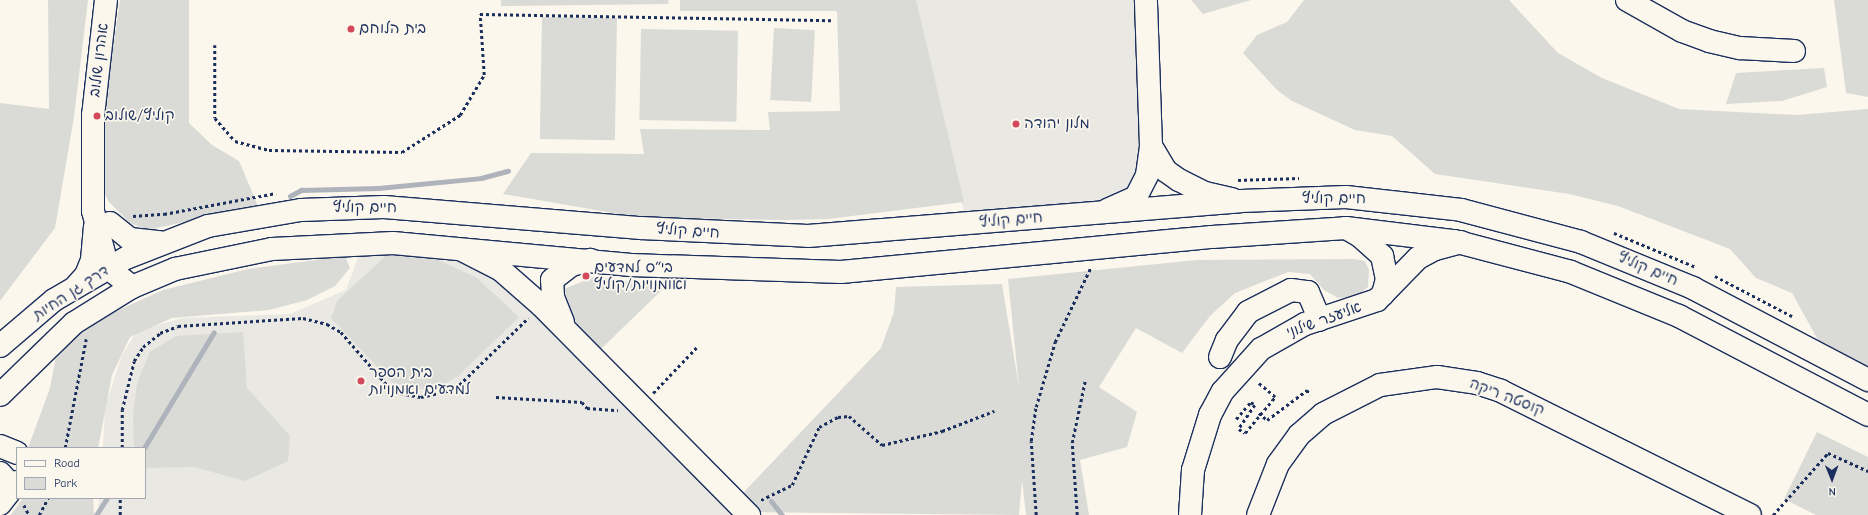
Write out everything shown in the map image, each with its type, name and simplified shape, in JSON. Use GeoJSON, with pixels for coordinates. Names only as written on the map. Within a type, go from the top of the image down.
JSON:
{"type":"FeatureCollection","features":[{"type":"Feature","properties":{"kind":"main road","name":"אהרון שולוב"},"geometry":{"type":"LineString","coordinates":[[106,0],[93,115],[94,193],[103,225],[117,263],[132,287]]}},
{"type":"Feature","properties":{"kind":"main road"},"geometry":{"type":"LineString","coordinates":[[1098,212],[1129,203],[1137,195],[1147,175],[1151,146],[1146,0]]}},
{"type":"Feature","properties":{"kind":"main road"},"geometry":{"type":"LineString","coordinates":[[1627,0],[1682,31],[1709,41],[1740,48],[1794,51]]}},
{"type":"Feature","properties":{"kind":"main road"},"geometry":{"type":"LineString","coordinates":[[1151,146],[1166,171],[1179,180],[1205,193],[1242,201]]}},
{"type":"Feature","properties":{"kind":"main road","name":"חיים קוליץ"},"geometry":{"type":"LineString","coordinates":[[117,263],[168,240],[254,216],[348,206],[785,236],[852,234],[1242,201],[1346,197],[1385,200],[1461,210],[1538,230],[1657,271],[1868,380]]}},
{"type":"Feature","properties":{"kind":"main road"},"geometry":{"type":"LineString","coordinates":[[76,286],[86,275],[103,225],[136,241],[168,240]]}},
{"type":"Feature","properties":{"kind":"main road"},"geometry":{"type":"LineString","coordinates":[[1346,228],[1360,236],[1382,256],[1388,279],[1383,294]]}},
{"type":"Feature","properties":{"kind":"main road","name":"חיים קוליץ"},"geometry":{"type":"LineString","coordinates":[[132,287],[175,269],[272,249],[360,242],[714,270],[834,272],[1098,248],[1346,228],[1461,242],[1571,272],[1644,300],[1868,415]]}},
{"type":"Feature","properties":{"kind":"main road","name":"אליעזר שילוני"},"geometry":{"type":"LineString","coordinates":[[1190,515],[1199,441],[1223,391],[1261,349],[1285,333],[1366,305],[1383,294],[1418,258],[1435,249],[1461,242]]}},
{"type":"Feature","properties":{"kind":"main road"},"geometry":{"type":"LineString","coordinates":[[459,249],[501,270],[541,305],[747,514]]}},
{"type":"Feature","properties":{"kind":"main road"},"geometry":{"type":"LineString","coordinates":[[567,331],[552,297],[552,280],[571,265],[591,260]]}},
{"type":"Feature","properties":{"kind":"main road","name":"דרך גן החיות"},"geometry":{"type":"LineString","coordinates":[[0,346],[76,286],[117,263]]}},
{"type":"Feature","properties":{"kind":"main road","name":"דרך גן החיות"},"geometry":{"type":"LineString","coordinates":[[0,395],[74,323],[132,287]]}},
{"type":"Feature","properties":{"kind":"main road"},"geometry":{"type":"LineString","coordinates":[[1220,357],[1227,340],[1248,312],[1292,290],[1308,292],[1320,320]]}},
{"type":"Feature","properties":{"kind":"main road","name":"קוסטה ריקה"},"geometry":{"type":"LineString","coordinates":[[1258,515],[1278,464],[1299,435],[1323,414],[1380,385],[1437,377],[1477,383],[1502,392],[1750,515]]}},
{"type":"Feature","properties":{"kind":"main road"},"geometry":{"type":"LineString","coordinates":[[0,446],[16,453]]}},
{"type":"Feature","properties":{"kind":"main road"},"geometry":{"type":"LineString","coordinates":[[0,504],[10,480]]}},
{"type":"Feature","properties":{"kind":"path"},"geometry":{"type":"LineString","coordinates":[[215,45],[214,118],[235,141],[269,150],[402,152],[460,115],[484,76],[480,14],[831,20]]}},
{"type":"Feature","properties":{"kind":"path"},"geometry":{"type":"LineString","coordinates":[[1036,515],[1031,441],[1038,400],[1055,342],[1098,248]]}},
{"type":"Feature","properties":{"kind":"path"},"geometry":{"type":"LineString","coordinates":[[122,447],[122,410],[134,362],[143,347],[160,334],[178,326],[303,318],[327,324],[341,332],[387,385],[400,393],[421,397],[455,389],[541,305]]}},
{"type":"Feature","properties":{"kind":"path"},"geometry":{"type":"LineString","coordinates":[[65,447],[86,340],[74,323]]}},
{"type":"Feature","properties":{"kind":"path"},"geometry":{"type":"LineString","coordinates":[[650,396],[697,347]]}},
{"type":"Feature","properties":{"kind":"path"},"geometry":{"type":"LineString","coordinates":[[1236,419],[1251,402],[1255,405],[1239,429],[1245,433],[1259,413],[1275,397],[1255,380],[1260,375]]}},
{"type":"Feature","properties":{"kind":"path"},"geometry":{"type":"LineString","coordinates":[[1077,515],[1072,443],[1085,380]]}},
{"type":"Feature","properties":{"kind":"path"},"geometry":{"type":"LineString","coordinates":[[1259,413],[1267,420],[1307,390],[1310,394]]}},
{"type":"Feature","properties":{"kind":"path"},"geometry":{"type":"LineString","coordinates":[[496,397],[582,402],[587,408],[624,410]]}},
{"type":"Feature","properties":{"kind":"path"},"geometry":{"type":"LineString","coordinates":[[747,514],[767,496],[792,485],[819,427],[838,417],[849,416],[882,445],[942,431],[994,411]]}},
{"type":"Feature","properties":{"kind":"path"},"geometry":{"type":"LineString","coordinates":[[1773,515],[1828,453],[1868,471]]}},
{"type":"Feature","properties":{"kind":"path"},"geometry":{"type":"LineString","coordinates":[[39,515],[47,499]]}},
{"type":"Feature","properties":{"kind":"path"},"geometry":{"type":"LineString","coordinates":[[120,499],[120,515]]}},
{"type":"Feature","properties":{"kind":"shaded area"},"geometry":{"type":"Polygon","coordinates":[[[910,0],[1148,0],[1151,146],[1136,197],[967,223],[910,0]]]}},
{"type":"Feature","properties":{"kind":"shaded area","name":"בית הספר למדעים ואמנויות"},"geometry":{"type":"Polygon","coordinates":[[[360,252],[455,257],[511,284],[741,515],[98,515],[99,499],[146,499],[146,447],[103,447],[105,407],[122,355],[137,331],[182,318],[290,314],[346,290],[360,252]]]}},
{"type":"Feature","properties":{"kind":"green space"},"geometry":{"type":"Polygon","coordinates":[[[48,0],[88,0],[74,117],[55,228],[0,301],[0,103],[49,109],[48,0]]]}},
{"type":"Feature","properties":{"kind":"green space"},"geometry":{"type":"Polygon","coordinates":[[[120,0],[189,0],[189,123],[212,145],[239,161],[258,206],[147,230],[130,223],[109,202],[102,189],[104,109],[120,0]]]}},
{"type":"Feature","properties":{"kind":"green space"},"geometry":{"type":"Polygon","coordinates":[[[501,0],[668,0],[669,4],[501,6],[501,0]]]}},
{"type":"Feature","properties":{"kind":"green space"},"geometry":{"type":"Polygon","coordinates":[[[680,0],[916,0],[964,202],[828,219],[782,220],[636,217],[503,194],[531,153],[644,154],[640,129],[770,130],[768,112],[840,111],[837,11],[680,11],[680,0]]]}},
{"type":"Feature","properties":{"kind":"green space"},"geometry":{"type":"Polygon","coordinates":[[[1191,0],[1251,0],[1203,14],[1191,0]]]}},
{"type":"Feature","properties":{"kind":"green space"},"geometry":{"type":"Polygon","coordinates":[[[1304,0],[1509,0],[1558,53],[1602,78],[1679,109],[1797,115],[1868,109],[1868,370],[1818,340],[1792,293],[1756,278],[1730,249],[1618,206],[1569,194],[1435,174],[1392,136],[1355,130],[1292,101],[1277,90],[1243,53],[1257,35],[1287,22],[1304,0]]]}},
{"type":"Feature","properties":{"kind":"green space"},"geometry":{"type":"Polygon","coordinates":[[[1834,0],[1868,0],[1868,97],[1846,93],[1834,0]]]}},
{"type":"Feature","properties":{"kind":"green space"},"geometry":{"type":"Polygon","coordinates":[[[542,17],[617,18],[615,140],[540,139],[542,17]]]}},
{"type":"Feature","properties":{"kind":"green space"},"geometry":{"type":"Polygon","coordinates":[[[774,28],[815,30],[811,102],[770,100],[774,28]]]}},
{"type":"Feature","properties":{"kind":"green space"},"geometry":{"type":"Polygon","coordinates":[[[641,29],[738,31],[736,122],[639,120],[641,29]]]}},
{"type":"Feature","properties":{"kind":"green space"},"geometry":{"type":"Polygon","coordinates":[[[1824,68],[1827,87],[1782,101],[1726,104],[1736,73],[1824,68]]]}},
{"type":"Feature","properties":{"kind":"green space"},"geometry":{"type":"Polygon","coordinates":[[[390,252],[434,258],[477,278],[519,317],[458,376],[438,388],[418,389],[393,383],[331,318],[337,301],[390,252]]]}},
{"type":"Feature","properties":{"kind":"green space"},"geometry":{"type":"Polygon","coordinates":[[[345,256],[350,268],[335,286],[307,300],[269,310],[172,318],[130,337],[112,375],[98,447],[28,447],[50,388],[57,350],[90,323],[163,290],[248,269],[345,256]]]}},
{"type":"Feature","properties":{"kind":"green space"},"geometry":{"type":"Polygon","coordinates":[[[1354,259],[1365,261],[1369,270],[1368,287],[1356,296],[1338,298],[1324,290],[1310,274],[1288,272],[1235,293],[1210,316],[1182,353],[1136,328],[1099,387],[1137,412],[1127,447],[1080,460],[1089,515],[1026,515],[1022,480],[1019,515],[747,512],[744,492],[881,348],[894,312],[896,287],[1002,284],[1019,387],[1008,279],[1197,260],[1354,259]]]}},
{"type":"Feature","properties":{"kind":"green space"},"geometry":{"type":"Polygon","coordinates":[[[594,277],[666,286],[599,351],[573,319],[564,289],[594,277]]]}},
{"type":"Feature","properties":{"kind":"green space"},"geometry":{"type":"Polygon","coordinates":[[[243,332],[247,388],[290,436],[288,461],[245,481],[194,467],[146,468],[146,447],[134,447],[133,416],[137,383],[150,352],[176,336],[243,332]]]}},
{"type":"Feature","properties":{"kind":"green space"},"geometry":{"type":"Polygon","coordinates":[[[1817,432],[1868,457],[1868,515],[1816,515],[1784,499],[1817,432]]]}},
{"type":"Feature","properties":{"kind":"green space"},"geometry":{"type":"Polygon","coordinates":[[[22,499],[93,499],[94,515],[11,515],[22,499]]]}},
{"type":"Feature","properties":{"kind":"waterway"},"geometry":{"type":"LineString","coordinates":[[290,196],[301,190],[378,188],[481,178],[508,171]]}},
{"type":"Feature","properties":{"kind":"waterway"},"geometry":{"type":"LineString","coordinates":[[145,447],[214,332]]}},
{"type":"Feature","properties":{"kind":"waterway"},"geometry":{"type":"LineString","coordinates":[[96,515],[106,499]]}},
{"type":"Feature","properties":{"kind":"waterway"},"geometry":{"type":"LineString","coordinates":[[771,501],[782,515]]}},
{"type":"Feature","properties":{"kind":"place","name":"בית הלוחם"},"geometry":{"type":"Point","coordinates":[351,29]}},
{"type":"Feature","properties":{"kind":"place","name":"קוליץ/שולוב"},"geometry":{"type":"Point","coordinates":[97,116]}},
{"type":"Feature","properties":{"kind":"place","name":"מלון יהודה"},"geometry":{"type":"Point","coordinates":[1016,124]}},
{"type":"Feature","properties":{"kind":"place","name":"בי״ס למדעים ואומנויות/קוליץ"},"geometry":{"type":"Point","coordinates":[586,276]}},
{"type":"Feature","properties":{"kind":"place","name":"בית הספר למדעים ואמנויות"},"geometry":{"type":"Point","coordinates":[361,381]}}]}
